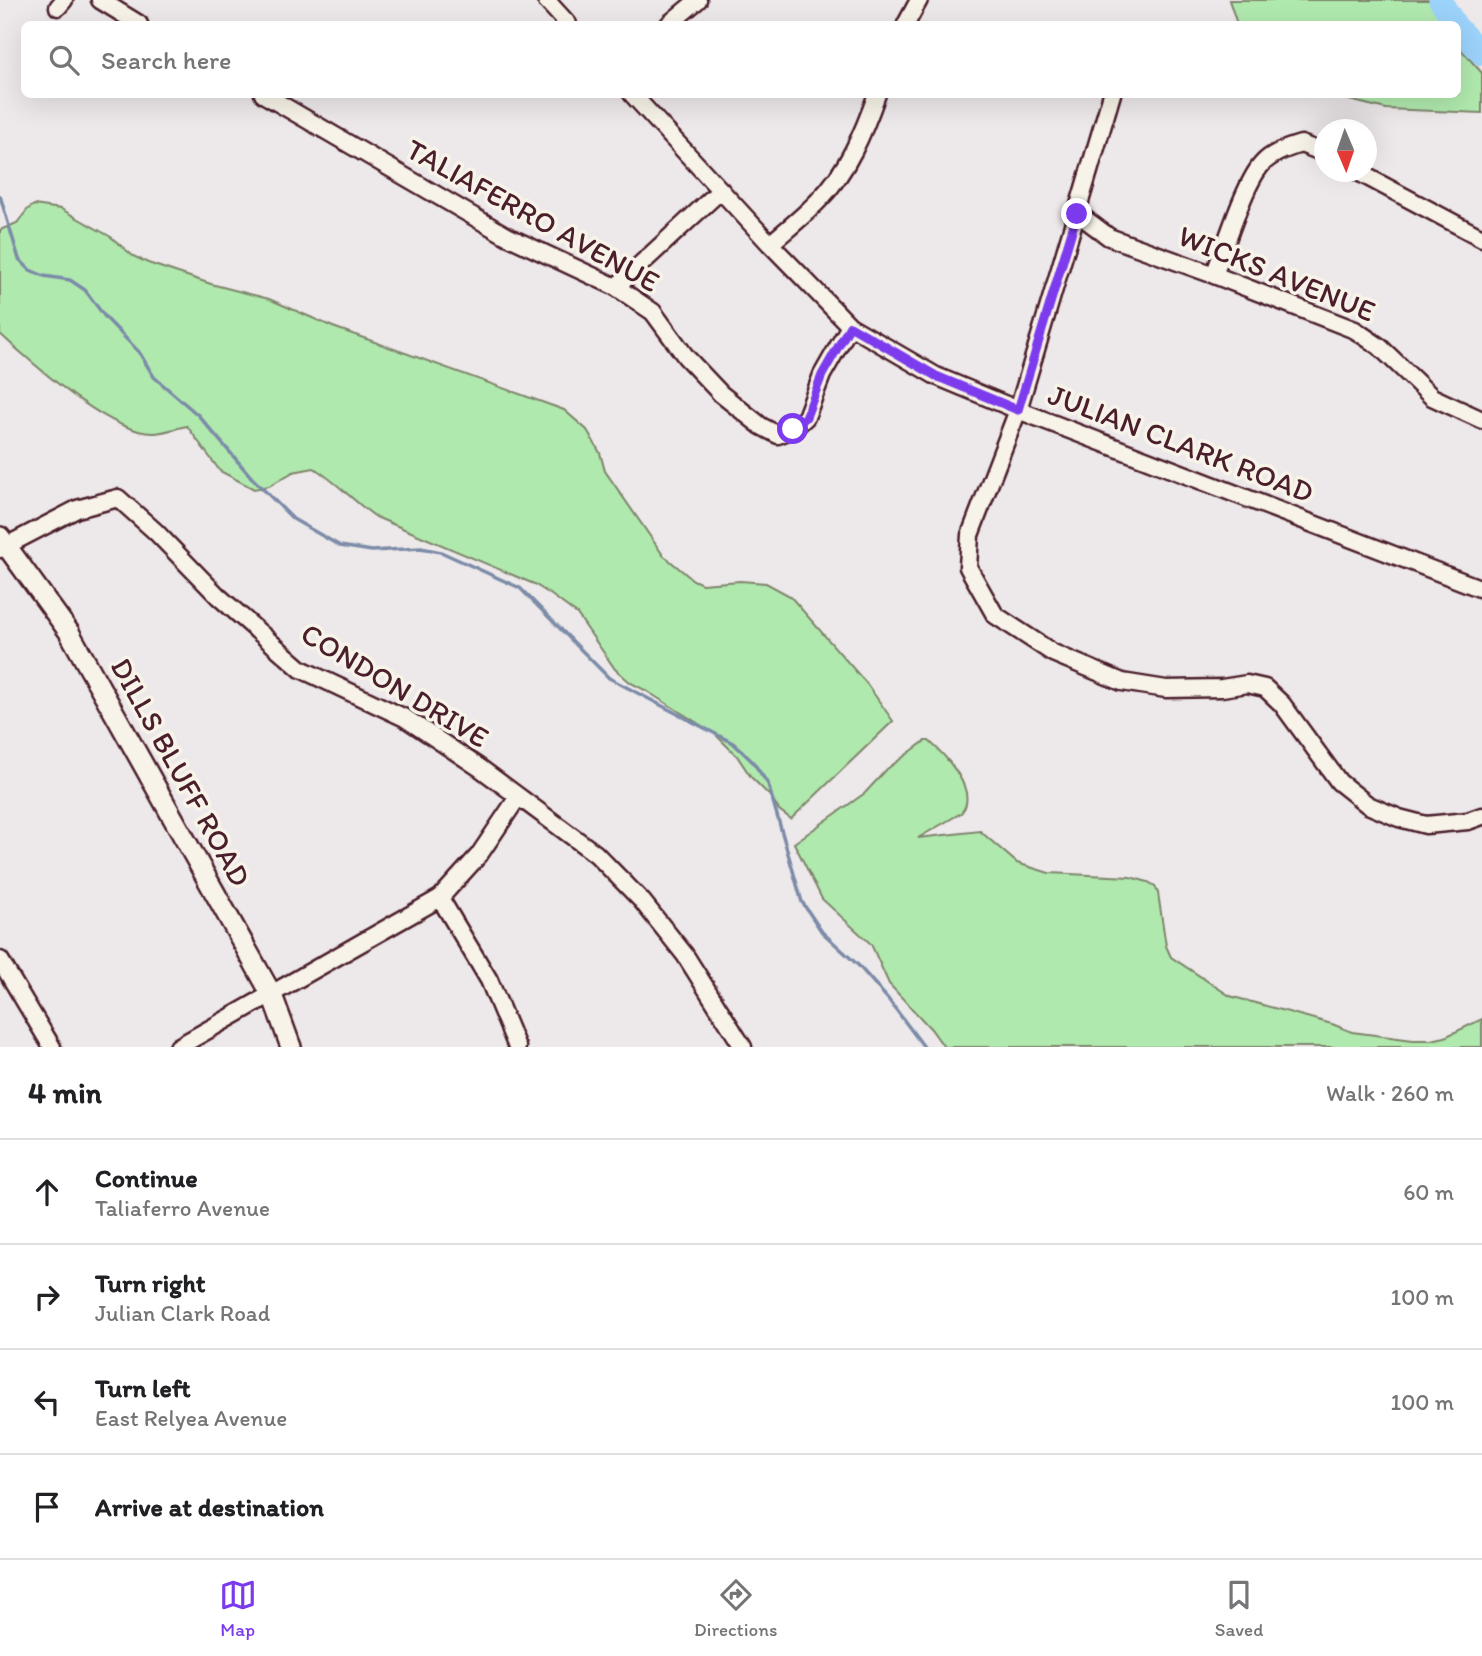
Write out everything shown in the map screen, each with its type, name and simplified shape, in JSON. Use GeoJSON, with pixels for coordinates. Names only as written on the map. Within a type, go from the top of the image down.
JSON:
{"type":"FeatureCollection","features":[{"type":"Feature","properties":{"kind":"street"},"geometry":{"type":"LineString","coordinates":[[100,0],[134,21]]}},
{"type":"Feature","properties":{"kind":"street"},"geometry":{"type":"LineString","coordinates":[[546,0],[565,21]]}},
{"type":"Feature","properties":{"kind":"street"},"geometry":{"type":"LineString","coordinates":[[672,21],[698,0]]}},
{"type":"Feature","properties":{"kind":"street"},"geometry":{"type":"LineString","coordinates":[[908,21],[919,0]]}},
{"type":"Feature","properties":{"kind":"street","name":"TALIAFERRO AVENUE"},"geometry":{"type":"LineString","coordinates":[[270,98],[507,236],[616,287],[653,312],[687,357],[721,394],[761,426],[778,435],[793,429],[806,417],[822,375],[850,326]]}},
{"type":"Feature","properties":{"kind":"street","name":"JULIAN CLARK ROAD"},"geometry":{"type":"LineString","coordinates":[[636,98],[770,244],[850,326],[936,376],[1482,589]]}},
{"type":"Feature","properties":{"kind":"street"},"geometry":{"type":"LineString","coordinates":[[770,244],[821,199],[846,164],[876,98]]}},
{"type":"Feature","properties":{"kind":"street"},"geometry":{"type":"LineString","coordinates":[[1111,98],[1018,410],[970,535],[968,567],[995,615],[1054,653],[1122,682],[1166,689],[1222,688],[1247,684],[1265,688],[1282,704],[1339,782],[1368,805],[1399,818],[1426,825],[1468,821],[1482,816]]}},
{"type":"Feature","properties":{"kind":"street"},"geometry":{"type":"LineString","coordinates":[[1214,275],[1248,189],[1262,163],[1280,150],[1301,144],[1314,149]]}},
{"type":"Feature","properties":{"kind":"street"},"geometry":{"type":"LineString","coordinates":[[1377,182],[1482,238]]}},
{"type":"Feature","properties":{"kind":"street"},"geometry":{"type":"LineString","coordinates":[[616,287],[721,190]]}},
{"type":"Feature","properties":{"kind":"street","name":"WICKS AVENUE"},"geometry":{"type":"LineString","coordinates":[[1077,214],[1109,237],[1355,330],[1380,346],[1432,397],[1482,420]]}},
{"type":"Feature","properties":{"kind":"street","name":"CONDON DRIVE"},"geometry":{"type":"LineString","coordinates":[[2,544],[77,509],[118,498],[156,532],[218,596],[301,669],[405,718],[480,768],[596,855],[642,901],[685,955],[743,1047]]}},
{"type":"Feature","properties":{"kind":"street","name":"DILLS BLUFF ROAD"},"geometry":{"type":"LineString","coordinates":[[2,544],[69,632],[272,995],[291,1047]]}},
{"type":"Feature","properties":{"kind":"street"},"geometry":{"type":"LineString","coordinates":[[178,1047],[440,898],[479,855],[517,797]]}},
{"type":"Feature","properties":{"kind":"street"},"geometry":{"type":"LineString","coordinates":[[440,898],[489,981],[517,1047]]}},
{"type":"Feature","properties":{"kind":"street"},"geometry":{"type":"LineString","coordinates":[[0,960],[52,1047]]}},
{"type":"Feature","properties":{"kind":"green space"},"geometry":{"type":"Polygon","coordinates":[[[1229,0],[1429,0],[1441,21],[1236,21],[1229,0]]]}},
{"type":"Feature","properties":{"kind":"green space"},"geometry":{"type":"Polygon","coordinates":[[[1461,49],[1482,73],[1482,113],[1386,109],[1341,98],[1461,98],[1461,49]]]}},
{"type":"Feature","properties":{"kind":"green space"},"geometry":{"type":"Polygon","coordinates":[[[34,205],[61,209],[111,237],[133,256],[148,263],[211,284],[269,299],[333,327],[564,410],[587,430],[600,453],[605,471],[663,555],[693,580],[702,584],[740,581],[766,583],[790,596],[867,684],[893,721],[791,819],[779,810],[737,756],[715,734],[631,683],[615,669],[577,614],[534,584],[376,517],[314,468],[293,472],[269,486],[254,489],[220,471],[187,426],[155,433],[137,431],[95,410],[52,379],[0,334],[0,230],[17,223],[34,205]]]}},
{"type":"Feature","properties":{"kind":"green space"},"geometry":{"type":"Polygon","coordinates":[[[925,741],[936,747],[958,774],[966,795],[966,804],[961,813],[918,838],[980,831],[1017,863],[1049,873],[1130,877],[1148,882],[1155,886],[1158,893],[1166,946],[1171,957],[1230,996],[1352,1032],[1413,1040],[1445,1037],[1482,1019],[1482,1047],[944,1047],[889,984],[871,944],[822,899],[794,843],[865,793],[887,769],[925,741]]]}},
{"type":"Feature","properties":{"kind":"waterway"},"geometry":{"type":"LineString","coordinates":[[1440,0],[1453,21]]}},
{"type":"Feature","properties":{"kind":"waterway"},"geometry":{"type":"LineString","coordinates":[[1461,31],[1482,54]]}},
{"type":"Feature","properties":{"kind":"waterway"},"geometry":{"type":"LineString","coordinates":[[0,196],[19,259],[30,270],[44,276],[70,280],[85,290],[105,317],[139,352],[154,377],[198,415],[252,478],[293,519],[340,546],[372,551],[421,548],[441,552],[520,588],[609,678],[733,743],[753,762],[768,784],[802,902],[822,932],[859,966],[924,1047]]}},
{"type":"Feature","properties":{"kind":"route"},"geometry":{"type":"LineString","coordinates":[[793,429],[806,417],[822,375],[850,326],[936,376],[1018,410],[1077,214]]}}]}
